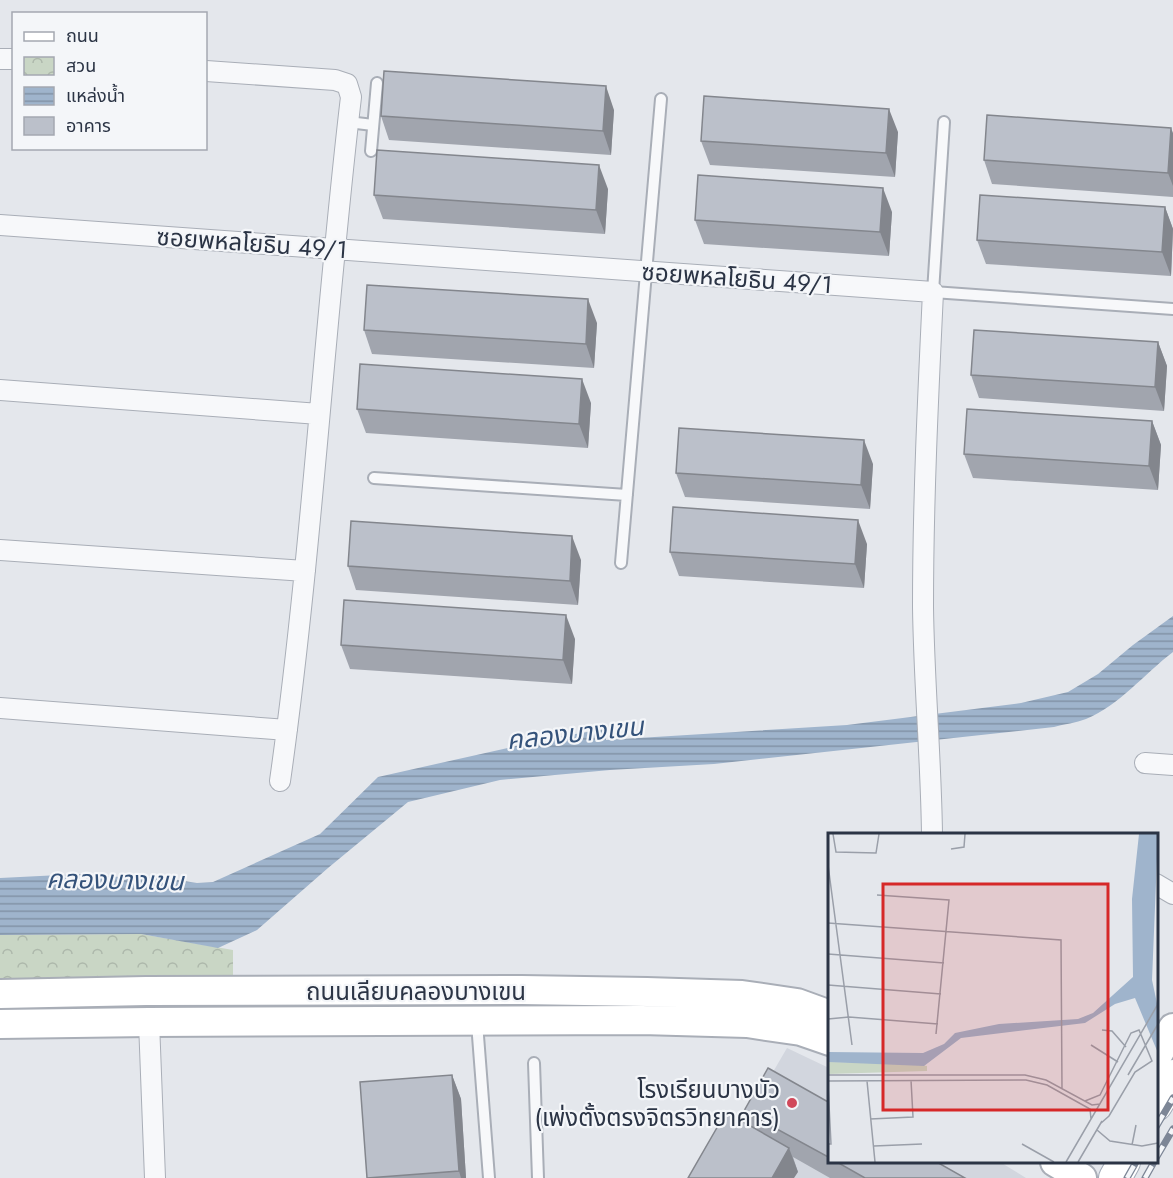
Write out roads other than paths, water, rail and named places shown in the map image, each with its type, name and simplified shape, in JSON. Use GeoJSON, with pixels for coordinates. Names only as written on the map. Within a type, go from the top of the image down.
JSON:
{"type":"FeatureCollection","features":[{"type":"Feature","properties":{"kind":"main road","name":"ถนนเลียบคลองบางเขน"},"geometry":{"type":"LineString","coordinates":[[0,994],[498,990],[683,993],[742,995],[797,1003],[828,1014]]}},
{"type":"Feature","properties":{"kind":"main road","name":"ถนนเลียบคลองบางเขน"},"geometry":{"type":"LineString","coordinates":[[0,1024],[642,1020],[747,1023],[801,1031],[828,1040]]}},
{"type":"Feature","properties":{"kind":"main road"},"geometry":{"type":"LineString","coordinates":[[1158,1054],[1173,1028]]}},
{"type":"Feature","properties":{"kind":"main road"},"geometry":{"type":"LineString","coordinates":[[1158,1102],[1173,1076]]}},
{"type":"Feature","properties":{"kind":"main road"},"geometry":{"type":"LineString","coordinates":[[1058,1163],[1082,1178]]}},
{"type":"Feature","properties":{"kind":"main road"},"geometry":{"type":"LineString","coordinates":[[1114,1178],[1123,1163]]}},
{"type":"Feature","properties":{"kind":"street"},"geometry":{"type":"LineString","coordinates":[[207,71],[335,80],[347,84],[351,98],[305,571],[280,781]]}},
{"type":"Feature","properties":{"kind":"street","name":"ซอยพหลโยธิน 49/1"},"geometry":{"type":"LineString","coordinates":[[0,225],[933,292]]}},
{"type":"Feature","properties":{"kind":"street"},"geometry":{"type":"LineString","coordinates":[[932,833],[924,595],[926,453],[933,292]]}},
{"type":"Feature","properties":{"kind":"street"},"geometry":{"type":"LineString","coordinates":[[0,390],[319,414]]}},
{"type":"Feature","properties":{"kind":"street"},"geometry":{"type":"LineString","coordinates":[[0,550],[305,571]]}},
{"type":"Feature","properties":{"kind":"street"},"geometry":{"type":"LineString","coordinates":[[0,708],[287,730]]}},
{"type":"Feature","properties":{"kind":"street"},"geometry":{"type":"LineString","coordinates":[[1145,763],[1173,765]]}},
{"type":"Feature","properties":{"kind":"street"},"geometry":{"type":"LineString","coordinates":[[1158,885],[1173,894]]}},
{"type":"Feature","properties":{"kind":"street"},"geometry":{"type":"LineString","coordinates":[[149,1022],[155,1178]]}},
{"type":"Feature","properties":{"kind":"lane"},"geometry":{"type":"LineString","coordinates":[[371,151],[377,83]]}},
{"type":"Feature","properties":{"kind":"lane"},"geometry":{"type":"LineString","coordinates":[[621,563],[661,99]]}},
{"type":"Feature","properties":{"kind":"lane"},"geometry":{"type":"LineString","coordinates":[[348,122],[373,125]]}},
{"type":"Feature","properties":{"kind":"lane"},"geometry":{"type":"LineString","coordinates":[[944,122],[933,292],[1173,309]]}},
{"type":"Feature","properties":{"kind":"lane"},"geometry":{"type":"LineString","coordinates":[[374,478],[627,495]]}},
{"type":"Feature","properties":{"kind":"lane"},"geometry":{"type":"LineString","coordinates":[[477,1021],[489,1178]]}},
{"type":"Feature","properties":{"kind":"lane"},"geometry":{"type":"LineString","coordinates":[[534,1063],[538,1178]]}},
{"type":"Feature","properties":{"kind":"water","name":"คลองบางเขน"},"geometry":{"type":"Polygon","coordinates":[[[1173,616],[1173,652],[1110,706],[1078,722],[1054,727],[714,764],[500,780],[408,802],[257,930],[218,948],[141,934],[0,935],[0,878],[80,874],[165,878],[197,883],[213,882],[320,834],[378,777],[552,738],[605,729],[606,740],[847,725],[1021,703],[1068,692],[1098,674],[1173,616]]]}},
{"type":"Feature","properties":{"kind":"railway"},"geometry":{"type":"LineString","coordinates":[[1158,1124],[1173,1098]]}},
{"type":"Feature","properties":{"kind":"railway"},"geometry":{"type":"LineString","coordinates":[[1158,1155],[1173,1129]]}},
{"type":"Feature","properties":{"kind":"railway"},"geometry":{"type":"LineString","coordinates":[[1127,1178],[1135,1163]]}},
{"type":"Feature","properties":{"kind":"railway"},"geometry":{"type":"LineString","coordinates":[[1145,1178],[1153,1163]]}},
{"type":"Feature","properties":{"kind":"place","name":"โรงเรียนบางบัว (เพ่งตั้งตรงจิตรวิทยาคาร)"},"geometry":{"type":"Point","coordinates":[792,1103]}}]}
